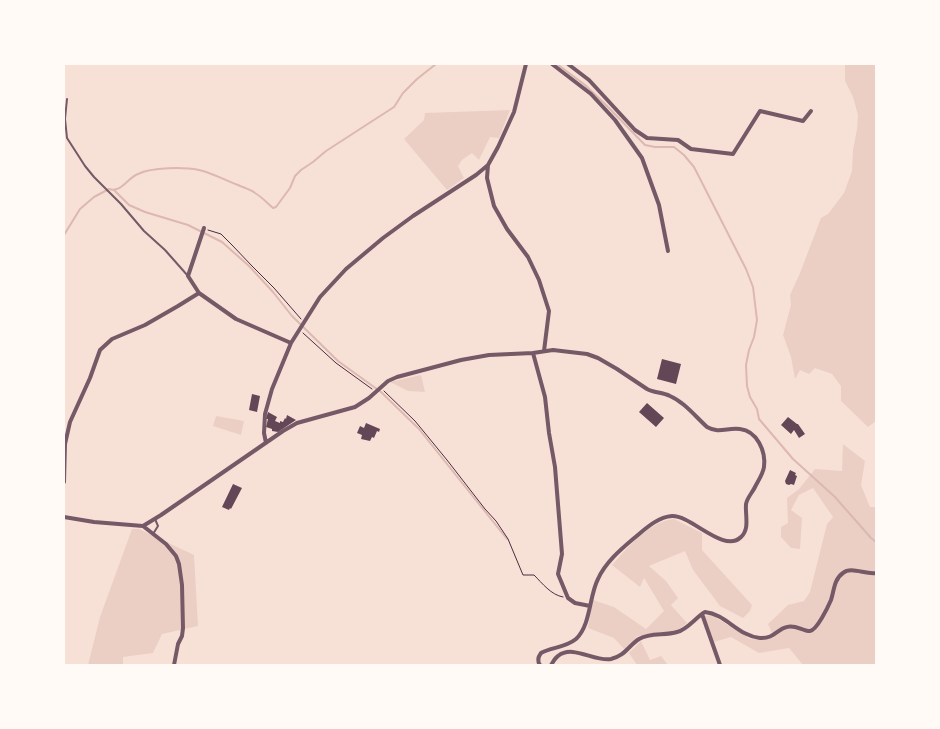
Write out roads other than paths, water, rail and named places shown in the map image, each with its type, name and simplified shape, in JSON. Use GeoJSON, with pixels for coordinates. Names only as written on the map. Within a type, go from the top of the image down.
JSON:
{"type":"FeatureCollection","features":[{"type":"Feature","properties":{"kind":"street"},"geometry":{"type":"LineString","coordinates":[[526,64],[514,112],[488,166],[487,178],[494,206],[507,229],[528,257],[539,280],[548,311],[544,351]]}},
{"type":"Feature","properties":{"kind":"street"},"geometry":{"type":"LineString","coordinates":[[552,64],[591,94],[615,120],[642,158],[659,205],[668,251]]}},
{"type":"Feature","properties":{"kind":"street"},"geometry":{"type":"LineString","coordinates":[[568,64],[589,80],[635,130],[647,138],[678,140],[691,149],[734,154],[760,111],[803,121],[811,111]]}},
{"type":"Feature","properties":{"kind":"street"},"geometry":{"type":"LineString","coordinates":[[266,442],[264,434],[265,414],[272,389],[291,343],[320,297],[346,269],[383,238],[488,166]]}},
{"type":"Feature","properties":{"kind":"street"},"geometry":{"type":"LineString","coordinates":[[204,228],[188,276],[199,293],[236,319],[291,343]]}},
{"type":"Feature","properties":{"kind":"street"},"geometry":{"type":"LineString","coordinates":[[64,482],[65,444],[70,422],[90,378],[100,350],[112,339],[145,325],[199,293]]}},
{"type":"Feature","properties":{"kind":"street"},"geometry":{"type":"LineString","coordinates":[[143,526],[297,423],[355,407],[369,398],[388,381],[406,374],[460,360],[489,355],[553,350],[587,354],[598,358],[651,391],[679,400],[711,429],[716,431],[740,429],[756,437],[764,453],[764,466],[763,472],[746,505],[747,524],[741,538],[735,541],[728,541],[674,516],[662,518],[632,540],[603,568],[597,580],[586,623],[577,638],[568,644],[540,653],[538,662],[540,665]]}},
{"type":"Feature","properties":{"kind":"street"},"geometry":{"type":"LineString","coordinates":[[533,353],[545,396],[555,467],[562,554],[558,574],[568,598],[575,603],[590,606]]}},
{"type":"Feature","properties":{"kind":"street"},"geometry":{"type":"LineString","coordinates":[[64,517],[143,526],[166,544],[176,556],[182,585],[182,636],[178,644],[174,665]]}},
{"type":"Feature","properties":{"kind":"street"},"geometry":{"type":"LineString","coordinates":[[551,665],[558,656],[572,652],[604,659],[616,657],[623,654],[640,638],[682,631],[705,612],[716,614],[747,634],[758,638],[771,636],[790,626],[810,631],[819,623],[830,602],[834,586],[842,573],[854,570],[869,574],[876,573]]}},
{"type":"Feature","properties":{"kind":"street"},"geometry":{"type":"LineString","coordinates":[[702,614],[720,665]]}},
{"type":"Feature","properties":{"kind":"lane"},"geometry":{"type":"LineString","coordinates":[[67,99],[65,119],[67,138],[94,177],[188,276]]}},
{"type":"Feature","properties":{"kind":"lane"},"geometry":{"type":"LineString","coordinates":[[153,534],[158,526],[155,519]]}},
{"type":"Feature","properties":{"kind":"waterway"},"geometry":{"type":"LineString","coordinates":[[64,235],[80,209],[94,197],[109,189],[114,190],[121,187],[138,174],[159,169],[185,168],[204,171],[251,190],[273,208],[276,207],[290,188],[295,176],[301,170],[326,151],[394,107],[403,93],[436,64]]}},
{"type":"Feature","properties":{"kind":"waterway"},"geometry":{"type":"LineString","coordinates":[[557,64],[585,85],[645,145],[674,147],[694,167],[746,269],[753,287],[757,320],[746,365],[747,386],[750,397],[757,409],[759,419],[793,459],[835,497],[876,542]]}},
{"type":"Feature","properties":{"kind":"waterway"},"geometry":{"type":"LineString","coordinates":[[114,190],[129,205],[188,225],[222,242],[249,266],[292,316],[338,361],[381,392],[419,429],[507,539]]}}]}
